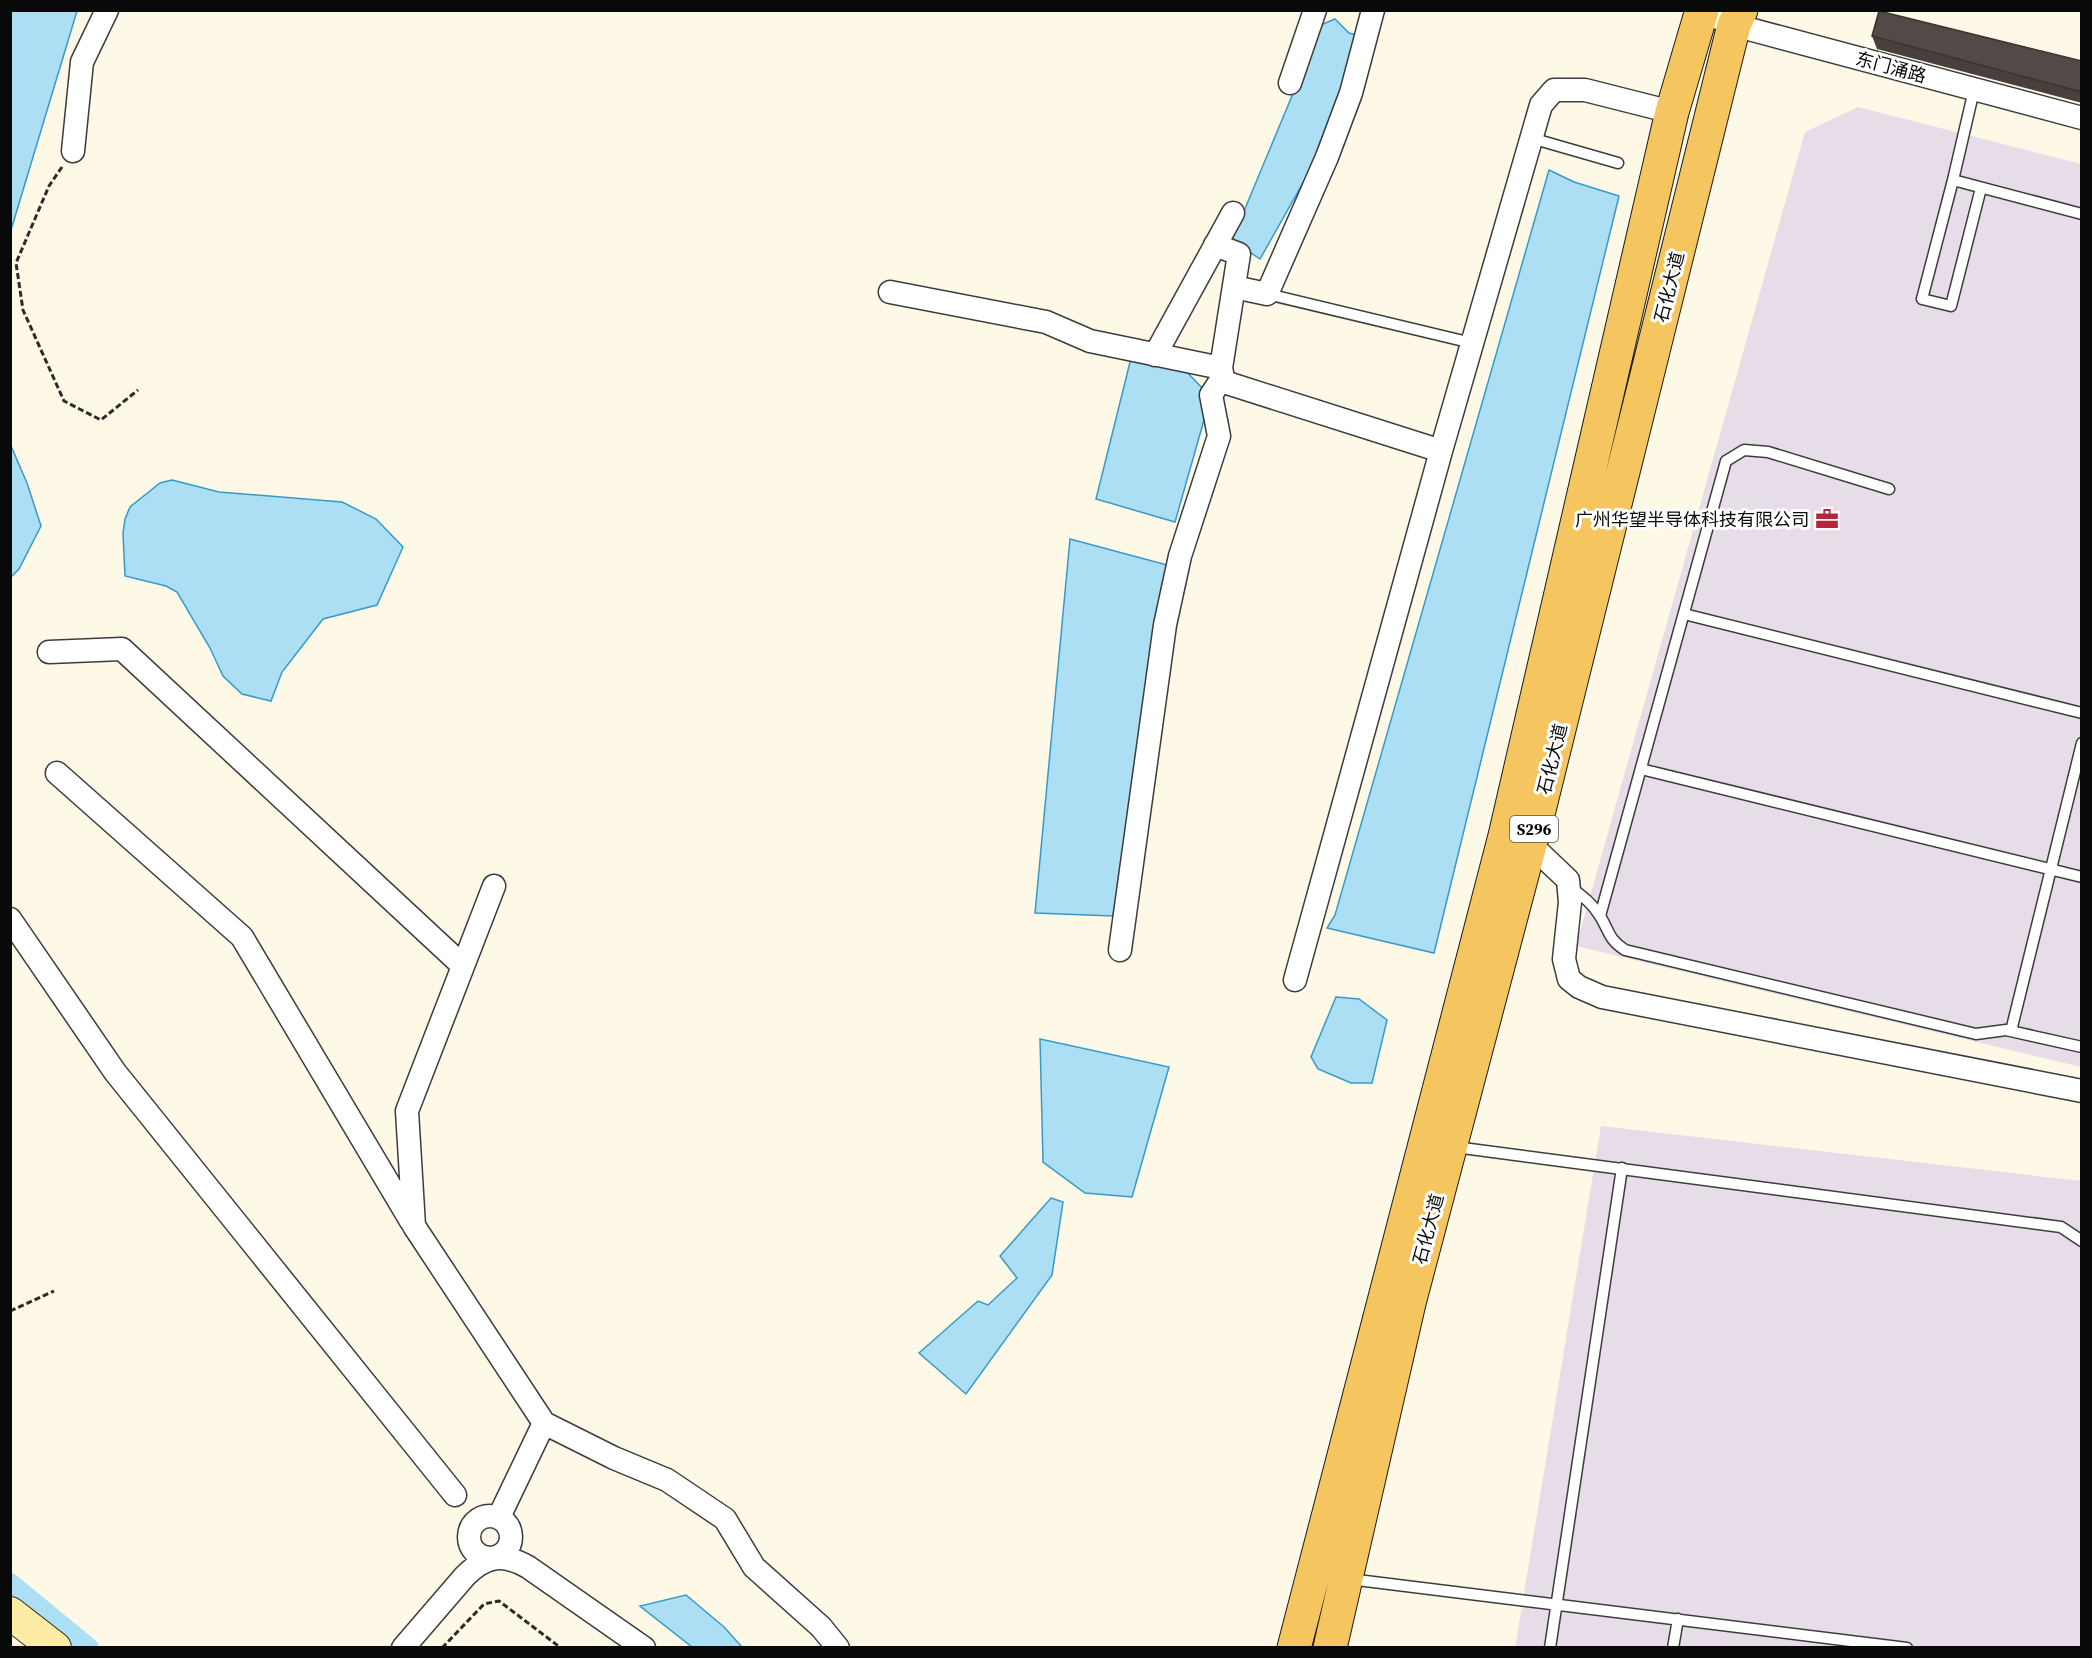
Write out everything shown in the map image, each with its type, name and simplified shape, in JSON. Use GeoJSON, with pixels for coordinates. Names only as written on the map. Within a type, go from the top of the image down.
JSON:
{"type":"FeatureCollection","features":[{"type":"Feature","properties":{"kind":"main road","name":"石化大道"},"geometry":{"type":"LineString","coordinates":[[1294,1647],[1329,1577],[1409,1303],[1450,1146],[1672,112],[1702,11]]}},
{"type":"Feature","properties":{"kind":"main road","name":"石化大道"},"geometry":{"type":"LineString","coordinates":[[1330,1647],[1329,1577],[1517,840],[1738,18]]}},
{"type":"Feature","properties":{"kind":"street"},"geometry":{"type":"LineString","coordinates":[[73,151],[82,62],[107,10]]}},
{"type":"Feature","properties":{"kind":"street"},"geometry":{"type":"LineString","coordinates":[[1290,83],[1315,10]]}},
{"type":"Feature","properties":{"kind":"street","name":"东门涌路"},"geometry":{"type":"LineString","coordinates":[[1702,11],[1738,18],[1974,90],[2082,118]]}},
{"type":"Feature","properties":{"kind":"street"},"geometry":{"type":"LineString","coordinates":[[1234,286],[1267,294],[1327,157],[1351,93],[1370,12]]}},
{"type":"Feature","properties":{"kind":"street"},"geometry":{"type":"LineString","coordinates":[[1295,980],[1441,451],[1541,105],[1554,90],[1585,90],[1672,112]]}},
{"type":"Feature","properties":{"kind":"street"},"geometry":{"type":"LineString","coordinates":[[1155,355],[1233,213]]}},
{"type":"Feature","properties":{"kind":"street"},"geometry":{"type":"LineString","coordinates":[[1120,950],[1165,625],[1180,556],[1219,436],[1211,395],[1222,375],[1239,254],[1215,245]]}},
{"type":"Feature","properties":{"kind":"street"},"geometry":{"type":"LineString","coordinates":[[890,292],[1046,322],[1090,341],[1155,355],[1222,375],[1441,451]]}},
{"type":"Feature","properties":{"kind":"street"},"geometry":{"type":"LineString","coordinates":[[49,652],[122,649],[464,966]]}},
{"type":"Feature","properties":{"kind":"street"},"geometry":{"type":"LineString","coordinates":[[57,773],[242,937],[414,1226],[544,1423],[614,1458],[667,1480],[725,1519],[754,1567],[821,1627],[838,1647]]}},
{"type":"Feature","properties":{"kind":"street"},"geometry":{"type":"LineString","coordinates":[[1517,840],[1568,880],[1570,902],[1564,959],[1569,979],[1579,987],[1602,997],[2082,1091]]}},
{"type":"Feature","properties":{"kind":"street"},"geometry":{"type":"LineString","coordinates":[[414,1226],[407,1111],[494,886]]}},
{"type":"Feature","properties":{"kind":"street"},"geometry":{"type":"LineString","coordinates":[[10,919],[115,1072],[455,1495],[475,1510],[501,1522],[528,1567]]}},
{"type":"Feature","properties":{"kind":"street"},"geometry":{"type":"LineString","coordinates":[[403,1647],[465,1575],[475,1566],[503,1553],[508,1547],[501,1522],[544,1423]]}},
{"type":"Feature","properties":{"kind":"street"},"geometry":{"type":"LineString","coordinates":[[455,1495],[465,1518],[468,1538],[469,1563],[465,1575]]}},
{"type":"Feature","properties":{"kind":"street"},"geometry":{"type":"LineString","coordinates":[[501,1522],[479,1518],[474,1522],[468,1538],[476,1553],[489,1558],[514,1560],[528,1567],[644,1647]]}},
{"type":"Feature","properties":{"kind":"street"},"geometry":{"type":"LineString","coordinates":[[10,1613],[55,1647]]}},
{"type":"Feature","properties":{"kind":"lane"},"geometry":{"type":"LineString","coordinates":[[1974,90],[1922,299],[1951,306],[1981,188]]}},
{"type":"Feature","properties":{"kind":"lane"},"geometry":{"type":"LineString","coordinates":[[1531,138],[1618,163]]}},
{"type":"Feature","properties":{"kind":"lane"},"geometry":{"type":"LineString","coordinates":[[1953,180],[2082,214]]}},
{"type":"Feature","properties":{"kind":"lane"},"geometry":{"type":"LineString","coordinates":[[1267,294],[1472,343]]}},
{"type":"Feature","properties":{"kind":"lane"},"geometry":{"type":"LineString","coordinates":[[1600,916],[1726,461],[1744,450],[1768,452],[1889,489]]}},
{"type":"Feature","properties":{"kind":"lane"},"geometry":{"type":"LineString","coordinates":[[1684,614],[2082,713]]}},
{"type":"Feature","properties":{"kind":"lane"},"geometry":{"type":"LineString","coordinates":[[2011,1031],[2051,869],[2077,781],[2082,743]]}},
{"type":"Feature","properties":{"kind":"lane"},"geometry":{"type":"LineString","coordinates":[[1641,769],[2082,877]]}},
{"type":"Feature","properties":{"kind":"lane"},"geometry":{"type":"LineString","coordinates":[[1568,886],[1579,893],[1600,916],[1614,942],[1625,950],[1976,1034],[2006,1029],[2082,1047]]}},
{"type":"Feature","properties":{"kind":"lane"},"geometry":{"type":"LineString","coordinates":[[1450,1146],[2061,1227],[2082,1241]]}},
{"type":"Feature","properties":{"kind":"lane"},"geometry":{"type":"LineString","coordinates":[[1550,1647],[1622,1168]]}},
{"type":"Feature","properties":{"kind":"lane"},"geometry":{"type":"LineString","coordinates":[[1329,1577],[1907,1647]]}},
{"type":"Feature","properties":{"kind":"lane"},"geometry":{"type":"LineString","coordinates":[[1674,1647],[1678,1619]]}},
{"type":"Feature","properties":{"kind":"path"},"geometry":{"type":"LineString","coordinates":[[73,151],[49,186],[16,263],[23,310],[64,401],[101,420],[138,390]]}},
{"type":"Feature","properties":{"kind":"path"},"geometry":{"type":"LineString","coordinates":[[10,1311],[54,1291]]}},
{"type":"Feature","properties":{"kind":"path"},"geometry":{"type":"LineString","coordinates":[[442,1647],[484,1604],[499,1600],[561,1647]]}},
{"type":"Feature","properties":{"kind":"shaded area"},"geometry":{"type":"Polygon","coordinates":[[[1858,107],[2081,164],[2081,1067],[1576,946],[1805,132],[1858,107]]]}},
{"type":"Feature","properties":{"kind":"shaded area"},"geometry":{"type":"Polygon","coordinates":[[[1601,1126],[2081,1181],[2081,1647],[1515,1648],[1601,1126]]]}},
{"type":"Feature","properties":{"kind":"water"},"geometry":{"type":"Polygon","coordinates":[[[10,11],[77,11],[11,230],[10,11]]]}},
{"type":"Feature","properties":{"kind":"water"},"geometry":{"type":"Polygon","coordinates":[[[1335,19],[1349,33],[1365,37],[1335,126],[1260,259],[1232,240],[1319,31],[1323,24],[1335,19]]]}},
{"type":"Feature","properties":{"kind":"water"},"geometry":{"type":"Polygon","coordinates":[[[1549,170],[1574,182],[1619,196],[1434,953],[1327,928],[1335,915],[1549,170]]]}},
{"type":"Feature","properties":{"kind":"water"},"geometry":{"type":"Polygon","coordinates":[[[1131,358],[1183,368],[1206,392],[1204,420],[1175,522],[1096,499],[1131,358]]]}},
{"type":"Feature","properties":{"kind":"water"},"geometry":{"type":"Polygon","coordinates":[[[11,446],[27,483],[41,526],[19,569],[11,577],[11,446]]]}},
{"type":"Feature","properties":{"kind":"water"},"geometry":{"type":"Polygon","coordinates":[[[172,480],[219,492],[342,502],[376,519],[403,547],[377,605],[323,619],[282,672],[271,701],[242,694],[223,676],[210,648],[177,592],[166,586],[125,576],[123,533],[130,507],[160,483],[172,480]]]}},
{"type":"Feature","properties":{"kind":"water"},"geometry":{"type":"Polygon","coordinates":[[[1070,539],[1171,566],[1113,916],[1035,913],[1070,539]]]}},
{"type":"Feature","properties":{"kind":"water"},"geometry":{"type":"Polygon","coordinates":[[[1336,997],[1359,999],[1387,1020],[1372,1083],[1351,1083],[1318,1069],[1311,1057],[1336,997]]]}},
{"type":"Feature","properties":{"kind":"water"},"geometry":{"type":"Polygon","coordinates":[[[1040,1039],[1169,1067],[1132,1197],[1085,1193],[1043,1162],[1040,1039]]]}},
{"type":"Feature","properties":{"kind":"water"},"geometry":{"type":"Polygon","coordinates":[[[1051,1198],[1063,1202],[1052,1275],[966,1394],[919,1353],[978,1301],[988,1305],[1017,1278],[1000,1256],[1051,1198]]]}},
{"type":"Feature","properties":{"kind":"water"},"geometry":{"type":"Polygon","coordinates":[[[686,1595],[724,1627],[742,1647],[692,1647],[640,1606],[686,1595]]]}},
{"type":"Feature","properties":{"kind":"building"},"geometry":{"type":"Polygon","coordinates":[[[1879,11],[2082,61],[2082,92],[1872,36],[1879,11]]]}},
{"type":"Feature","properties":{"kind":"waterway"},"geometry":{"type":"LineString","coordinates":[[10,1583],[89,1648]]}},
{"type":"Feature","properties":{"kind":"place","name":"广州华望半导体科技有限公司"},"geometry":{"type":"Point","coordinates":[1827,519]}}]}
